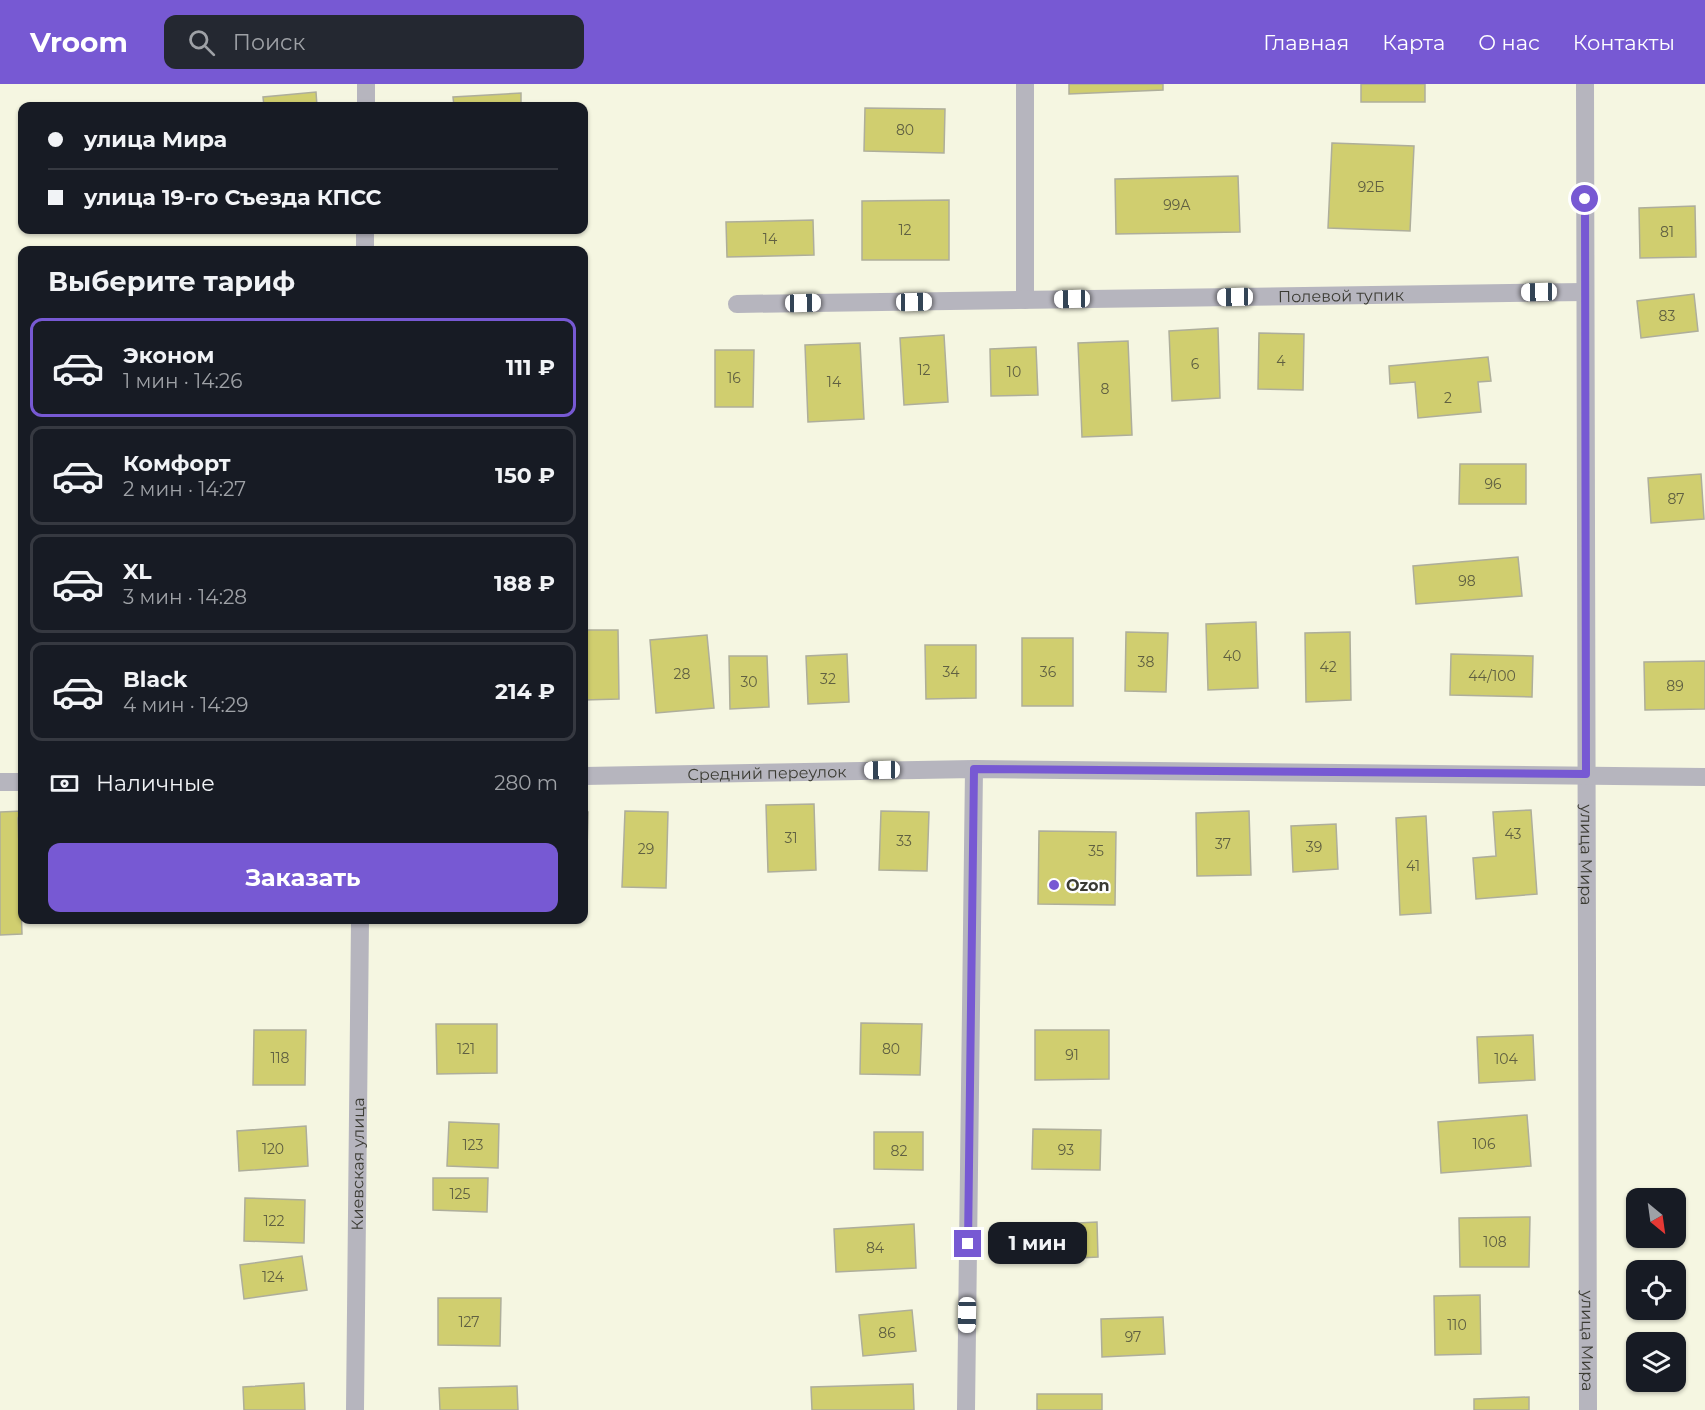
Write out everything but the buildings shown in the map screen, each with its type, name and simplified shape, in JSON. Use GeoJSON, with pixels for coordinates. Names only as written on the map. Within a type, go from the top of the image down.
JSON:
{"type":"FeatureCollection","features":[{"type":"Feature","properties":{"kind":"street"},"geometry":{"type":"LineString","coordinates":[[366,84],[366,102]]}},
{"type":"Feature","properties":{"kind":"street"},"geometry":{"type":"LineString","coordinates":[[1025,84],[1025,300]]}},
{"type":"Feature","properties":{"kind":"street","name":"улица Мира"},"geometry":{"type":"LineString","coordinates":[[1585,84],[1588,1410]]}},
{"type":"Feature","properties":{"kind":"street","name":"Полевой тупик"},"geometry":{"type":"LineString","coordinates":[[737,304],[1585,292]]}},
{"type":"Feature","properties":{"kind":"street"},"geometry":{"type":"LineString","coordinates":[[966,1410],[974,769]]}},
{"type":"Feature","properties":{"kind":"street","name":"Средний переулок"},"geometry":{"type":"LineString","coordinates":[[588,776],[974,769],[1705,777]]}},
{"type":"Feature","properties":{"kind":"street"},"geometry":{"type":"LineString","coordinates":[[0,782],[18,782]]}},
{"type":"Feature","properties":{"kind":"street","name":"Киевская улица"},"geometry":{"type":"LineString","coordinates":[[355,1410],[360,924]]}},
{"type":"Feature","properties":{"kind":"place","name":"Ozon"},"geometry":{"type":"Point","coordinates":[1054,885]}},
{"type":"Feature","properties":{"kind":"route"},"geometry":{"type":"LineString","coordinates":[[968,1244],[974,769],[1586,774],[1585,199]]}}]}
